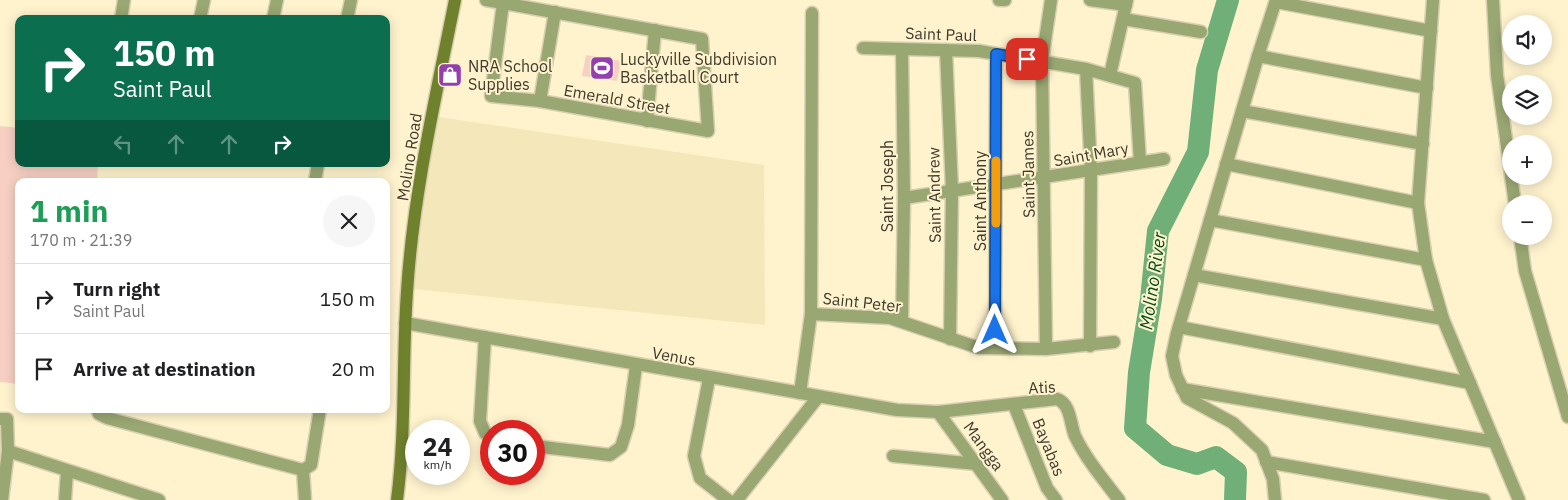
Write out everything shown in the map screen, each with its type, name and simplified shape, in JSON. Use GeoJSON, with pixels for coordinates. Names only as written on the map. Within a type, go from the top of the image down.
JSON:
{"type":"FeatureCollection","features":[{"type":"Feature","properties":{"kind":"main road","name":"Molino Road"},"geometry":{"type":"LineString","coordinates":[[397,500],[402,462],[406,323],[412,240],[432,116],[454,0]]}},
{"type":"Feature","properties":{"kind":"street"},"geometry":{"type":"LineString","coordinates":[[122,15],[124,0]]}},
{"type":"Feature","properties":{"kind":"street"},"geometry":{"type":"LineString","coordinates":[[201,15],[204,0]]}},
{"type":"Feature","properties":{"kind":"street"},"geometry":{"type":"LineString","coordinates":[[274,15],[277,0]]}},
{"type":"Feature","properties":{"kind":"street"},"geometry":{"type":"LineString","coordinates":[[349,15],[351,0]]}},
{"type":"Feature","properties":{"kind":"street"},"geometry":{"type":"LineString","coordinates":[[486,0],[655,30],[646,121]]}},
{"type":"Feature","properties":{"kind":"street","name":"Saint James"},"geometry":{"type":"LineString","coordinates":[[1046,349],[1042,61],[1051,0]]}},
{"type":"Feature","properties":{"kind":"street"},"geometry":{"type":"LineString","coordinates":[[1090,0],[1126,2],[1110,76]]}},
{"type":"Feature","properties":{"kind":"street"},"geometry":{"type":"LineString","coordinates":[[1433,0],[1418,203],[1426,260],[1443,319],[1519,500]]}},
{"type":"Feature","properties":{"kind":"street"},"geometry":{"type":"LineString","coordinates":[[1493,0],[1498,75],[1506,135]]}},
{"type":"Feature","properties":{"kind":"street"},"geometry":{"type":"LineString","coordinates":[[1275,500],[1273,479],[1262,450],[1230,421],[1187,398],[1176,376],[1172,356],[1178,327],[1276,1],[1431,31]]}},
{"type":"Feature","properties":{"kind":"street","name":"Emerald Street"},"geometry":{"type":"LineString","coordinates":[[503,3],[491,96],[540,101],[708,131],[702,39],[655,30]]}},
{"type":"Feature","properties":{"kind":"street"},"geometry":{"type":"LineString","coordinates":[[540,101],[555,12]]}},
{"type":"Feature","properties":{"kind":"street"},"geometry":{"type":"LineString","coordinates":[[800,393],[811,314],[812,13]]}},
{"type":"Feature","properties":{"kind":"street"},"geometry":{"type":"LineString","coordinates":[[1123,19],[1201,32]]}},
{"type":"Feature","properties":{"kind":"street","name":"Saint Paul"},"geometry":{"type":"LineString","coordinates":[[863,48],[946,50],[996,54],[1086,69],[1134,83],[1140,162]]}},
{"type":"Feature","properties":{"kind":"street","name":"Saint Joseph"},"geometry":{"type":"LineString","coordinates":[[902,50],[904,198],[902,322]]}},
{"type":"Feature","properties":{"kind":"street","name":"Saint Andrew"},"geometry":{"type":"LineString","coordinates":[[946,50],[952,190],[950,339]]}},
{"type":"Feature","properties":{"kind":"street","name":"Saint Anthony"},"geometry":{"type":"LineString","coordinates":[[995,348],[996,54]]}},
{"type":"Feature","properties":{"kind":"street"},"geometry":{"type":"LineString","coordinates":[[1258,56],[1427,88]]}},
{"type":"Feature","properties":{"kind":"street"},"geometry":{"type":"LineString","coordinates":[[1086,69],[1091,171],[1090,346]]}},
{"type":"Feature","properties":{"kind":"street"},"geometry":{"type":"LineString","coordinates":[[1242,110],[1423,144]]}},
{"type":"Feature","properties":{"kind":"street","name":"Saint Mary"},"geometry":{"type":"LineString","coordinates":[[904,198],[1164,159]]}},
{"type":"Feature","properties":{"kind":"street"},"geometry":{"type":"LineString","coordinates":[[1226,164],[1418,203]]}},
{"type":"Feature","properties":{"kind":"street"},"geometry":{"type":"LineString","coordinates":[[1210,220],[1426,260]]}},
{"type":"Feature","properties":{"kind":"street"},"geometry":{"type":"LineString","coordinates":[[1521,245],[1524,271],[1568,417]]}},
{"type":"Feature","properties":{"kind":"street"},"geometry":{"type":"LineString","coordinates":[[1194,275],[1443,319]]}},
{"type":"Feature","properties":{"kind":"street","name":"Saint Peter"},"geometry":{"type":"LineString","coordinates":[[811,314],[890,318],[979,348],[1046,349],[1090,346],[1114,342]]}},
{"type":"Feature","properties":{"kind":"street","name":"Venus"},"geometry":{"type":"LineString","coordinates":[[406,323],[709,379],[897,410],[938,412]]}},
{"type":"Feature","properties":{"kind":"street"},"geometry":{"type":"LineString","coordinates":[[1178,327],[1470,383]]}},
{"type":"Feature","properties":{"kind":"street"},"geometry":{"type":"LineString","coordinates":[[480,420],[485,337]]}},
{"type":"Feature","properties":{"kind":"street"},"geometry":{"type":"LineString","coordinates":[[545,447],[610,455],[621,447],[628,425],[636,366]]}},
{"type":"Feature","properties":{"kind":"street"},"geometry":{"type":"LineString","coordinates":[[709,379],[694,456],[700,478],[728,500]]}},
{"type":"Feature","properties":{"kind":"street"},"geometry":{"type":"LineString","coordinates":[[1182,388],[1495,442]]}},
{"type":"Feature","properties":{"kind":"street"},"geometry":{"type":"LineString","coordinates":[[737,500],[818,397]]}},
{"type":"Feature","properties":{"kind":"street"},"geometry":{"type":"LineString","coordinates":[[1230,421],[1228,410],[1236,398]]}},
{"type":"Feature","properties":{"kind":"street","name":"Atis"},"geometry":{"type":"LineString","coordinates":[[938,412],[1057,399],[1063,401],[1075,435],[1092,465],[1119,500]]}},
{"type":"Feature","properties":{"kind":"street","name":"Bayabas"},"geometry":{"type":"LineString","coordinates":[[1014,405],[1047,488],[1056,500]]}},
{"type":"Feature","properties":{"kind":"street","name":"Mangga"},"geometry":{"type":"LineString","coordinates":[[938,412],[1002,500]]}},
{"type":"Feature","properties":{"kind":"street"},"geometry":{"type":"LineString","coordinates":[[100,413],[102,416],[122,422],[303,470]]}},
{"type":"Feature","properties":{"kind":"street"},"geometry":{"type":"LineString","coordinates":[[303,470],[311,464],[319,413]]}},
{"type":"Feature","properties":{"kind":"street"},"geometry":{"type":"LineString","coordinates":[[0,418],[7,419],[8,451],[2,477],[2,500]]}},
{"type":"Feature","properties":{"kind":"street"},"geometry":{"type":"LineString","coordinates":[[8,451],[67,472],[118,494],[159,500]]}},
{"type":"Feature","properties":{"kind":"street"},"geometry":{"type":"LineString","coordinates":[[893,456],[977,464]]}},
{"type":"Feature","properties":{"kind":"street"},"geometry":{"type":"LineString","coordinates":[[1266,462],[1484,500]]}},
{"type":"Feature","properties":{"kind":"street"},"geometry":{"type":"LineString","coordinates":[[303,470],[305,500]]}},
{"type":"Feature","properties":{"kind":"street"},"geometry":{"type":"LineString","coordinates":[[65,500],[67,472]]}},
{"type":"Feature","properties":{"kind":"shaded area","name":"Luckyville Subdivision Basketball Court"},"geometry":{"type":"Polygon","coordinates":[[[586,55],[621,61],[617,81],[582,76],[586,55]]]}},
{"type":"Feature","properties":{"kind":"shaded area"},"geometry":{"type":"Polygon","coordinates":[[[432,116],[764,165],[765,325],[413,289],[426,154],[432,116]]]}},
{"type":"Feature","properties":{"kind":"shaded area"},"geometry":{"type":"Polygon","coordinates":[[[0,126],[15,128],[15,167],[98,167],[97,178],[15,178],[15,384],[0,382],[0,126]]]}},
{"type":"Feature","properties":{"kind":"waterway","name":"Molino River"},"geometry":{"type":"LineString","coordinates":[[1228,0],[1207,70],[1198,152],[1158,231],[1151,299],[1139,372],[1135,428],[1167,455],[1197,464],[1216,457],[1236,472],[1235,500]]}},
{"type":"Feature","properties":{"kind":"slow traffic"},"geometry":{"type":"LineString","coordinates":[[996,161],[996,223]]}},
{"type":"Feature","properties":{"kind":"place","name":"Luckyville Subdivision Basketball Court"},"geometry":{"type":"Point","coordinates":[602,68]}},
{"type":"Feature","properties":{"kind":"place","name":"NRA School Supplies"},"geometry":{"type":"Point","coordinates":[450,75]}},
{"type":"Feature","properties":{"kind":"route"},"geometry":{"type":"LineString","coordinates":[[995,330],[996,54],[1027,59]]}}]}
